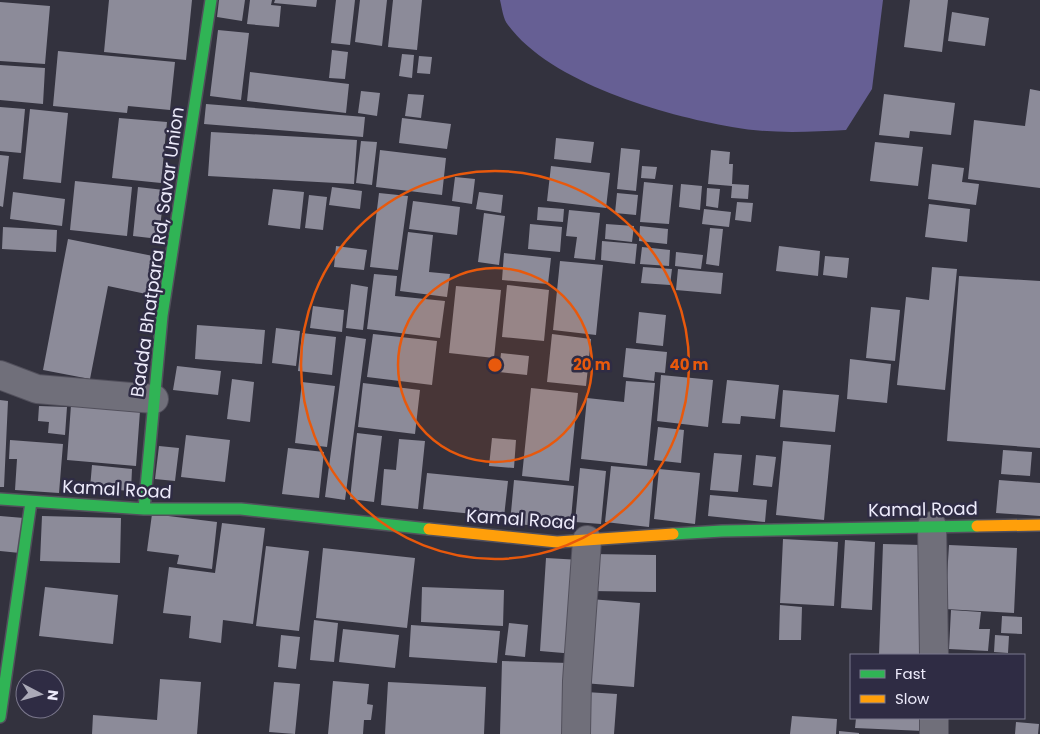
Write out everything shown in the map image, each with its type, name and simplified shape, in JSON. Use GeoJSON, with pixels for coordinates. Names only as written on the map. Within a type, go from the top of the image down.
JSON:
{"type":"FeatureCollection","features":[{"type":"Feature","properties":{"kind":"street","name":"Badda Bhatpara Rd, Savar Union"},"geometry":{"type":"LineString","coordinates":[[144,509],[162,316],[211,0]]}},
{"type":"Feature","properties":{"kind":"street"},"geometry":{"type":"LineString","coordinates":[[0,375],[37,389],[154,399]]}},
{"type":"Feature","properties":{"kind":"street","name":"Kamal Road"},"geometry":{"type":"LineString","coordinates":[[0,500],[144,509],[241,509],[556,542],[722,530],[1040,525]]}},
{"type":"Feature","properties":{"kind":"street"},"geometry":{"type":"LineString","coordinates":[[0,717],[31,502]]}},
{"type":"Feature","properties":{"kind":"street"},"geometry":{"type":"LineString","coordinates":[[932,526],[934,654]]}},
{"type":"Feature","properties":{"kind":"street"},"geometry":{"type":"LineString","coordinates":[[576,734],[577,681],[587,540]]}},
{"type":"Feature","properties":{"kind":"street"},"geometry":{"type":"LineString","coordinates":[[934,719],[934,734]]}},
{"type":"Feature","properties":{"kind":"shaded area"},"geometry":{"type":"Polygon","coordinates":[[[500,0],[883,0],[872,89],[846,130],[789,132],[760,131],[704,122],[642,105],[580,80],[551,64],[527,46],[506,23],[500,0]]]}},
{"type":"Feature","properties":{"kind":"building"},"geometry":{"type":"Polygon","coordinates":[[[109,0],[192,0],[186,60],[104,52],[109,0]]]}},
{"type":"Feature","properties":{"kind":"building"},"geometry":{"type":"Polygon","coordinates":[[[219,0],[245,0],[242,21],[217,17],[219,0]]]}},
{"type":"Feature","properties":{"kind":"building"},"geometry":{"type":"Polygon","coordinates":[[[250,0],[272,0],[271,5],[281,6],[279,27],[247,24],[250,0]]]}},
{"type":"Feature","properties":{"kind":"building"},"geometry":{"type":"Polygon","coordinates":[[[275,0],[317,0],[316,7],[274,3],[275,0]]]}},
{"type":"Feature","properties":{"kind":"building"},"geometry":{"type":"Polygon","coordinates":[[[336,0],[355,0],[350,45],[331,43],[336,0]]]}},
{"type":"Feature","properties":{"kind":"building"},"geometry":{"type":"Polygon","coordinates":[[[360,0],[387,0],[382,46],[355,42],[360,0]]]}},
{"type":"Feature","properties":{"kind":"building"},"geometry":{"type":"Polygon","coordinates":[[[393,0],[422,0],[417,50],[388,47],[393,0]]]}},
{"type":"Feature","properties":{"kind":"building"},"geometry":{"type":"Polygon","coordinates":[[[910,0],[948,0],[942,52],[904,47],[910,0]]]}},
{"type":"Feature","properties":{"kind":"building"},"geometry":{"type":"Polygon","coordinates":[[[0,2],[50,6],[45,64],[0,61],[0,2]]]}},
{"type":"Feature","properties":{"kind":"building"},"geometry":{"type":"Polygon","coordinates":[[[952,12],[989,18],[985,46],[948,41],[952,12]]]}},
{"type":"Feature","properties":{"kind":"building"},"geometry":{"type":"Polygon","coordinates":[[[218,30],[249,33],[241,100],[210,96],[218,30]]]}},
{"type":"Feature","properties":{"kind":"building"},"geometry":{"type":"Polygon","coordinates":[[[332,50],[348,52],[345,79],[329,78],[332,50]]]}},
{"type":"Feature","properties":{"kind":"building"},"geometry":{"type":"Polygon","coordinates":[[[58,51],[175,62],[170,110],[128,106],[127,113],[53,106],[58,51]]]}},
{"type":"Feature","properties":{"kind":"building"},"geometry":{"type":"Polygon","coordinates":[[[402,54],[414,55],[412,78],[399,76],[402,54]]]}},
{"type":"Feature","properties":{"kind":"building"},"geometry":{"type":"Polygon","coordinates":[[[419,56],[432,57],[430,74],[417,73],[419,56]]]}},
{"type":"Feature","properties":{"kind":"building"},"geometry":{"type":"Polygon","coordinates":[[[0,65],[45,68],[43,104],[0,100],[0,65]]]}},
{"type":"Feature","properties":{"kind":"building"},"geometry":{"type":"Polygon","coordinates":[[[250,72],[349,84],[346,113],[247,101],[250,72]]]}},
{"type":"Feature","properties":{"kind":"building"},"geometry":{"type":"Polygon","coordinates":[[[1030,89],[1040,91],[1040,188],[968,179],[974,120],[1025,126],[1030,89]]]}},
{"type":"Feature","properties":{"kind":"building"},"geometry":{"type":"Polygon","coordinates":[[[361,91],[380,93],[377,116],[358,113],[361,91]]]}},
{"type":"Feature","properties":{"kind":"building"},"geometry":{"type":"Polygon","coordinates":[[[408,94],[424,95],[421,118],[405,116],[408,94]]]}},
{"type":"Feature","properties":{"kind":"building"},"geometry":{"type":"Polygon","coordinates":[[[884,94],[955,103],[951,135],[910,131],[909,138],[879,135],[884,94]]]}},
{"type":"Feature","properties":{"kind":"building"},"geometry":{"type":"Polygon","coordinates":[[[206,104],[365,117],[363,137],[204,124],[206,104]]]}},
{"type":"Feature","properties":{"kind":"building"},"geometry":{"type":"Polygon","coordinates":[[[0,107],[25,109],[21,153],[0,151],[0,107]]]}},
{"type":"Feature","properties":{"kind":"building"},"geometry":{"type":"Polygon","coordinates":[[[30,109],[68,113],[61,183],[23,179],[30,109]]]}},
{"type":"Feature","properties":{"kind":"building"},"geometry":{"type":"Polygon","coordinates":[[[119,118],[167,122],[161,183],[112,178],[119,118]]]}},
{"type":"Feature","properties":{"kind":"building"},"geometry":{"type":"Polygon","coordinates":[[[402,118],[451,124],[447,149],[399,143],[402,118]]]}},
{"type":"Feature","properties":{"kind":"building"},"geometry":{"type":"Polygon","coordinates":[[[211,132],[357,140],[354,184],[208,176],[211,132]]]}},
{"type":"Feature","properties":{"kind":"building"},"geometry":{"type":"Polygon","coordinates":[[[556,138],[594,142],[591,163],[554,159],[556,138]]]}},
{"type":"Feature","properties":{"kind":"building"},"geometry":{"type":"Polygon","coordinates":[[[361,141],[377,142],[372,185],[356,183],[361,141]]]}},
{"type":"Feature","properties":{"kind":"building"},"geometry":{"type":"Polygon","coordinates":[[[875,142],[923,147],[918,186],[870,181],[875,142]]]}},
{"type":"Feature","properties":{"kind":"building"},"geometry":{"type":"Polygon","coordinates":[[[621,148],[640,150],[636,191],[617,189],[621,148]]]}},
{"type":"Feature","properties":{"kind":"building"},"geometry":{"type":"Polygon","coordinates":[[[380,150],[446,158],[442,195],[376,187],[380,150]]]}},
{"type":"Feature","properties":{"kind":"building"},"geometry":{"type":"Polygon","coordinates":[[[711,150],[730,152],[729,164],[733,164],[732,184],[749,185],[748,199],[731,198],[732,186],[708,184],[711,150]]]}},
{"type":"Feature","properties":{"kind":"building"},"geometry":{"type":"Polygon","coordinates":[[[0,155],[9,156],[3,207],[0,206],[0,155]]]}},
{"type":"Feature","properties":{"kind":"building"},"geometry":{"type":"Polygon","coordinates":[[[932,164],[964,168],[962,182],[979,184],[976,205],[928,199],[932,164]]]}},
{"type":"Feature","properties":{"kind":"building"},"geometry":{"type":"Polygon","coordinates":[[[551,166],[610,173],[606,208],[547,201],[551,166]]]}},
{"type":"Feature","properties":{"kind":"building"},"geometry":{"type":"Polygon","coordinates":[[[642,166],[657,167],[655,179],[641,178],[642,166]]]}},
{"type":"Feature","properties":{"kind":"building"},"geometry":{"type":"Polygon","coordinates":[[[455,177],[475,179],[472,204],[452,201],[455,177]]]}},
{"type":"Feature","properties":{"kind":"building"},"geometry":{"type":"Polygon","coordinates":[[[75,181],[132,187],[127,236],[70,230],[75,181]]]}},
{"type":"Feature","properties":{"kind":"building"},"geometry":{"type":"Polygon","coordinates":[[[644,182],[673,185],[669,224],[640,222],[644,182]]]}},
{"type":"Feature","properties":{"kind":"building"},"geometry":{"type":"Polygon","coordinates":[[[681,184],[702,186],[700,210],[679,207],[681,184]]]}},
{"type":"Feature","properties":{"kind":"building"},"geometry":{"type":"Polygon","coordinates":[[[138,187],[164,190],[159,239],[133,236],[138,187]]]}},
{"type":"Feature","properties":{"kind":"building"},"geometry":{"type":"Polygon","coordinates":[[[332,187],[362,191],[360,209],[329,205],[332,187]]]}},
{"type":"Feature","properties":{"kind":"building"},"geometry":{"type":"Polygon","coordinates":[[[707,188],[720,189],[718,208],[706,206],[707,188]]]}},
{"type":"Feature","properties":{"kind":"building"},"geometry":{"type":"Polygon","coordinates":[[[273,189],[304,192],[300,229],[268,225],[273,189]]]}},
{"type":"Feature","properties":{"kind":"building"},"geometry":{"type":"Polygon","coordinates":[[[13,192],[65,199],[62,226],[10,219],[13,192]]]}},
{"type":"Feature","properties":{"kind":"building"},"geometry":{"type":"Polygon","coordinates":[[[479,192],[503,195],[501,213],[476,209],[479,192]]]}},
{"type":"Feature","properties":{"kind":"building"},"geometry":{"type":"Polygon","coordinates":[[[379,193],[408,196],[398,270],[370,267],[379,193]]]}},
{"type":"Feature","properties":{"kind":"building"},"geometry":{"type":"Polygon","coordinates":[[[617,193],[638,195],[636,215],[615,213],[617,193]]]}},
{"type":"Feature","properties":{"kind":"building"},"geometry":{"type":"Polygon","coordinates":[[[309,195],[327,197],[323,230],[305,228],[309,195]]]}},
{"type":"Feature","properties":{"kind":"building"},"geometry":{"type":"Polygon","coordinates":[[[413,201],[460,207],[457,235],[409,229],[413,201]]]}},
{"type":"Feature","properties":{"kind":"building"},"geometry":{"type":"Polygon","coordinates":[[[737,202],[753,203],[751,222],[735,220],[737,202]]]}},
{"type":"Feature","properties":{"kind":"building"},"geometry":{"type":"Polygon","coordinates":[[[929,204],[970,209],[967,242],[925,237],[929,204]]]}},
{"type":"Feature","properties":{"kind":"building"},"geometry":{"type":"Polygon","coordinates":[[[538,207],[564,209],[563,222],[537,220],[538,207]]]}},
{"type":"Feature","properties":{"kind":"building"},"geometry":{"type":"Polygon","coordinates":[[[704,209],[731,212],[729,227],[702,224],[704,209]]]}},
{"type":"Feature","properties":{"kind":"building"},"geometry":{"type":"Polygon","coordinates":[[[569,210],[600,213],[595,260],[574,258],[577,237],[566,236],[569,210]]]}},
{"type":"Feature","properties":{"kind":"building"},"geometry":{"type":"Polygon","coordinates":[[[484,213],[505,216],[499,265],[478,262],[484,213]]]}},
{"type":"Feature","properties":{"kind":"building"},"geometry":{"type":"Polygon","coordinates":[[[530,224],[562,227],[560,252],[528,249],[530,224]]]}},
{"type":"Feature","properties":{"kind":"building"},"geometry":{"type":"Polygon","coordinates":[[[606,224],[634,226],[632,242],[605,239],[606,224]]]}},
{"type":"Feature","properties":{"kind":"building"},"geometry":{"type":"Polygon","coordinates":[[[640,226],[668,229],[667,244],[639,241],[640,226]]]}},
{"type":"Feature","properties":{"kind":"building"},"geometry":{"type":"Polygon","coordinates":[[[3,227],[57,230],[56,252],[2,249],[3,227]]]}},
{"type":"Feature","properties":{"kind":"building"},"geometry":{"type":"Polygon","coordinates":[[[710,228],[723,229],[719,266],[706,264],[710,228]]]}},
{"type":"Feature","properties":{"kind":"building"},"geometry":{"type":"Polygon","coordinates":[[[408,232],[433,235],[429,272],[450,274],[447,297],[400,291],[408,232]]]}},
{"type":"Feature","properties":{"kind":"building"},"geometry":{"type":"Polygon","coordinates":[[[68,239],[158,257],[151,295],[108,286],[90,379],[43,370],[68,239]]]}},
{"type":"Feature","properties":{"kind":"building"},"geometry":{"type":"Polygon","coordinates":[[[602,241],[637,244],[635,264],[601,260],[602,241]]]}},
{"type":"Feature","properties":{"kind":"building"},"geometry":{"type":"Polygon","coordinates":[[[336,246],[367,250],[364,270],[334,267],[336,246]]]}},
{"type":"Feature","properties":{"kind":"building"},"geometry":{"type":"Polygon","coordinates":[[[779,246],[820,251],[818,276],[776,271],[779,246]]]}},
{"type":"Feature","properties":{"kind":"building"},"geometry":{"type":"Polygon","coordinates":[[[642,247],[670,250],[669,266],[640,264],[642,247]]]}},
{"type":"Feature","properties":{"kind":"building"},"geometry":{"type":"Polygon","coordinates":[[[676,252],[703,255],[701,269],[675,266],[676,252]]]}},
{"type":"Feature","properties":{"kind":"building"},"geometry":{"type":"Polygon","coordinates":[[[504,253],[551,258],[548,284],[502,280],[504,253]]]}},
{"type":"Feature","properties":{"kind":"building"},"geometry":{"type":"Polygon","coordinates":[[[825,256],[849,258],[847,278],[823,275],[825,256]]]}},
{"type":"Feature","properties":{"kind":"building"},"geometry":{"type":"Polygon","coordinates":[[[560,261],[603,265],[596,335],[553,330],[560,261]]]}},
{"type":"Feature","properties":{"kind":"building"},"geometry":{"type":"Polygon","coordinates":[[[643,267],[672,269],[670,285],[641,283],[643,267]]]}},
{"type":"Feature","properties":{"kind":"building"},"geometry":{"type":"Polygon","coordinates":[[[932,267],[957,269],[945,390],[897,385],[906,297],[929,300],[932,267]]]}},
{"type":"Feature","properties":{"kind":"building"},"geometry":{"type":"Polygon","coordinates":[[[678,269],[723,273],[721,294],[676,290],[678,269]]]}},
{"type":"Feature","properties":{"kind":"building"},"geometry":{"type":"Polygon","coordinates":[[[374,274],[397,276],[395,296],[445,301],[440,338],[367,329],[374,274]]]}},
{"type":"Feature","properties":{"kind":"building"},"geometry":{"type":"Polygon","coordinates":[[[959,276],[1040,281],[1040,448],[947,441],[959,276]]]}},
{"type":"Feature","properties":{"kind":"building"},"geometry":{"type":"Polygon","coordinates":[[[351,284],[368,287],[363,330],[346,328],[351,284]]]}},
{"type":"Feature","properties":{"kind":"building"},"geometry":{"type":"Polygon","coordinates":[[[507,285],[549,290],[544,341],[502,337],[507,285]]]}},
{"type":"Feature","properties":{"kind":"building"},"geometry":{"type":"Polygon","coordinates":[[[456,286],[501,290],[494,358],[449,353],[456,286]]]}},
{"type":"Feature","properties":{"kind":"building"},"geometry":{"type":"Polygon","coordinates":[[[313,306],[344,310],[342,332],[310,328],[313,306]]]}},
{"type":"Feature","properties":{"kind":"building"},"geometry":{"type":"Polygon","coordinates":[[[871,307],[900,310],[895,361],[866,358],[871,307]]]}},
{"type":"Feature","properties":{"kind":"building"},"geometry":{"type":"Polygon","coordinates":[[[639,312],[666,315],[663,346],[636,343],[639,312]]]}},
{"type":"Feature","properties":{"kind":"building"},"geometry":{"type":"Polygon","coordinates":[[[197,325],[265,330],[262,364],[195,359],[197,325]]]}},
{"type":"Feature","properties":{"kind":"building"},"geometry":{"type":"Polygon","coordinates":[[[276,328],[300,331],[296,366],[272,363],[276,328]]]}},
{"type":"Feature","properties":{"kind":"building"},"geometry":{"type":"Polygon","coordinates":[[[302,333],[336,337],[332,375],[298,371],[302,333]]]}},
{"type":"Feature","properties":{"kind":"building"},"geometry":{"type":"Polygon","coordinates":[[[373,334],[437,341],[432,385],[367,377],[373,334]]]}},
{"type":"Feature","properties":{"kind":"building"},"geometry":{"type":"Polygon","coordinates":[[[552,334],[591,339],[586,386],[547,382],[552,334]]]}},
{"type":"Feature","properties":{"kind":"building"},"geometry":{"type":"Polygon","coordinates":[[[346,336],[366,339],[345,500],[325,497],[346,336]]]}},
{"type":"Feature","properties":{"kind":"building"},"geometry":{"type":"Polygon","coordinates":[[[626,348],[667,352],[665,373],[655,372],[654,381],[623,377],[626,348]]]}},
{"type":"Feature","properties":{"kind":"building"},"geometry":{"type":"Polygon","coordinates":[[[501,353],[529,356],[527,375],[499,372],[501,353]]]}},
{"type":"Feature","properties":{"kind":"building"},"geometry":{"type":"Polygon","coordinates":[[[850,359],[891,364],[887,403],[847,399],[850,359]]]}},
{"type":"Feature","properties":{"kind":"building"},"geometry":{"type":"Polygon","coordinates":[[[177,366],[221,371],[218,395],[173,390],[177,366]]]}},
{"type":"Feature","properties":{"kind":"building"},"geometry":{"type":"Polygon","coordinates":[[[661,375],[713,380],[708,427],[657,421],[661,375]]]}},
{"type":"Feature","properties":{"kind":"building"},"geometry":{"type":"Polygon","coordinates":[[[232,379],[254,382],[250,422],[227,419],[232,379]]]}},
{"type":"Feature","properties":{"kind":"building"},"geometry":{"type":"Polygon","coordinates":[[[727,380],[779,385],[775,419],[741,416],[740,424],[722,423],[727,380]]]}},
{"type":"Feature","properties":{"kind":"building"},"geometry":{"type":"Polygon","coordinates":[[[626,381],[655,383],[647,466],[581,459],[587,398],[624,402],[626,381]]]}},
{"type":"Feature","properties":{"kind":"building"},"geometry":{"type":"Polygon","coordinates":[[[302,382],[335,386],[327,447],[295,443],[302,382]]]}},
{"type":"Feature","properties":{"kind":"building"},"geometry":{"type":"Polygon","coordinates":[[[363,383],[420,390],[415,434],[358,427],[363,383]]]}},
{"type":"Feature","properties":{"kind":"building"},"geometry":{"type":"Polygon","coordinates":[[[531,388],[578,393],[569,481],[522,476],[531,388]]]}},
{"type":"Feature","properties":{"kind":"building"},"geometry":{"type":"Polygon","coordinates":[[[783,390],[839,395],[835,432],[780,427],[783,390]]]}},
{"type":"Feature","properties":{"kind":"building"},"geometry":{"type":"Polygon","coordinates":[[[0,400],[8,401],[4,487],[0,487],[0,400]]]}},
{"type":"Feature","properties":{"kind":"building"},"geometry":{"type":"Polygon","coordinates":[[[71,405],[140,411],[136,466],[67,460],[71,405]]]}},
{"type":"Feature","properties":{"kind":"building"},"geometry":{"type":"Polygon","coordinates":[[[39,406],[67,407],[65,435],[48,433],[49,422],[38,421],[39,406]]]}},
{"type":"Feature","properties":{"kind":"building"},"geometry":{"type":"Polygon","coordinates":[[[658,427],[684,430],[681,463],[654,460],[658,427]]]}},
{"type":"Feature","properties":{"kind":"building"},"geometry":{"type":"Polygon","coordinates":[[[357,433],[382,436],[374,502],[350,499],[357,433]]]}},
{"type":"Feature","properties":{"kind":"building"},"geometry":{"type":"Polygon","coordinates":[[[186,435],[230,440],[225,482],[181,477],[186,435]]]}},
{"type":"Feature","properties":{"kind":"building"},"geometry":{"type":"Polygon","coordinates":[[[492,438],[516,440],[514,468],[489,466],[492,438]]]}},
{"type":"Feature","properties":{"kind":"building"},"geometry":{"type":"Polygon","coordinates":[[[399,439],[425,441],[418,509],[381,505],[384,469],[396,470],[399,439]]]}},
{"type":"Feature","properties":{"kind":"building"},"geometry":{"type":"Polygon","coordinates":[[[10,440],[63,444],[59,493],[15,490],[17,459],[9,459],[10,440]]]}},
{"type":"Feature","properties":{"kind":"building"},"geometry":{"type":"Polygon","coordinates":[[[783,441],[831,445],[824,520],[776,515],[783,441]]]}},
{"type":"Feature","properties":{"kind":"building"},"geometry":{"type":"Polygon","coordinates":[[[159,446],[179,448],[175,481],[155,479],[159,446]]]}},
{"type":"Feature","properties":{"kind":"building"},"geometry":{"type":"Polygon","coordinates":[[[288,448],[324,452],[319,498],[282,494],[288,448]]]}},
{"type":"Feature","properties":{"kind":"building"},"geometry":{"type":"Polygon","coordinates":[[[1003,450],[1032,452],[1030,476],[1001,474],[1003,450]]]}},
{"type":"Feature","properties":{"kind":"building"},"geometry":{"type":"Polygon","coordinates":[[[714,453],[742,455],[738,492],[710,490],[714,453]]]}},
{"type":"Feature","properties":{"kind":"building"},"geometry":{"type":"Polygon","coordinates":[[[756,455],[776,457],[772,487],[753,485],[756,455]]]}},
{"type":"Feature","properties":{"kind":"building"},"geometry":{"type":"Polygon","coordinates":[[[92,465],[132,469],[131,491],[90,488],[92,465]]]}},
{"type":"Feature","properties":{"kind":"building"},"geometry":{"type":"Polygon","coordinates":[[[611,466],[654,470],[649,527],[605,522],[611,466]]]}},
{"type":"Feature","properties":{"kind":"building"},"geometry":{"type":"Polygon","coordinates":[[[580,468],[606,471],[601,524],[575,522],[580,468]]]}},
{"type":"Feature","properties":{"kind":"building"},"geometry":{"type":"Polygon","coordinates":[[[659,469],[700,473],[695,524],[654,519],[659,469]]]}},
{"type":"Feature","properties":{"kind":"building"},"geometry":{"type":"Polygon","coordinates":[[[427,473],[508,481],[504,517],[423,509],[427,473]]]}},
{"type":"Feature","properties":{"kind":"building"},"geometry":{"type":"Polygon","coordinates":[[[514,480],[574,486],[570,530],[510,523],[514,480]]]}},
{"type":"Feature","properties":{"kind":"building"},"geometry":{"type":"Polygon","coordinates":[[[999,480],[1040,483],[1040,516],[996,513],[999,480]]]}},
{"type":"Feature","properties":{"kind":"building"},"geometry":{"type":"Polygon","coordinates":[[[710,495],[767,500],[765,522],[708,516],[710,495]]]}},
{"type":"Feature","properties":{"kind":"building"},"geometry":{"type":"Polygon","coordinates":[[[152,514],[217,522],[212,569],[177,564],[179,555],[147,551],[152,514]]]}},
{"type":"Feature","properties":{"kind":"building"},"geometry":{"type":"Polygon","coordinates":[[[0,516],[24,518],[20,553],[0,551],[0,516]]]}},
{"type":"Feature","properties":{"kind":"building"},"geometry":{"type":"Polygon","coordinates":[[[42,516],[121,518],[120,563],[40,561],[42,516]]]}},
{"type":"Feature","properties":{"kind":"building"},"geometry":{"type":"Polygon","coordinates":[[[222,523],[265,528],[253,624],[223,620],[221,643],[189,638],[191,616],[163,613],[169,567],[215,573],[222,523]]]}},
{"type":"Feature","properties":{"kind":"building"},"geometry":{"type":"Polygon","coordinates":[[[783,539],[838,542],[834,606],[780,603],[783,539]]]}},
{"type":"Feature","properties":{"kind":"building"},"geometry":{"type":"Polygon","coordinates":[[[845,540],[875,542],[872,610],[841,608],[845,540]]]}},
{"type":"Feature","properties":{"kind":"building"},"geometry":{"type":"Polygon","coordinates":[[[883,544],[922,545],[919,654],[879,654],[883,544]]]}},
{"type":"Feature","properties":{"kind":"building"},"geometry":{"type":"Polygon","coordinates":[[[949,545],[1017,548],[1014,613],[945,609],[949,545]]]}},
{"type":"Feature","properties":{"kind":"building"},"geometry":{"type":"Polygon","coordinates":[[[266,546],[309,551],[299,631],[256,626],[266,546]]]}},
{"type":"Feature","properties":{"kind":"building"},"geometry":{"type":"Polygon","coordinates":[[[323,548],[415,558],[407,628],[316,618],[323,548]]]}},
{"type":"Feature","properties":{"kind":"building"},"geometry":{"type":"Polygon","coordinates":[[[592,554],[656,555],[656,592],[591,591],[592,554]]]}},
{"type":"Feature","properties":{"kind":"building"},"geometry":{"type":"Polygon","coordinates":[[[546,558],[581,560],[575,654],[540,651],[546,558]]]}},
{"type":"Feature","properties":{"kind":"building"},"geometry":{"type":"Polygon","coordinates":[[[45,587],[118,595],[113,644],[39,636],[45,587]]]}},
{"type":"Feature","properties":{"kind":"building"},"geometry":{"type":"Polygon","coordinates":[[[422,587],[504,590],[503,626],[421,622],[422,587]]]}},
{"type":"Feature","properties":{"kind":"building"},"geometry":{"type":"Polygon","coordinates":[[[590,599],[640,603],[634,687],[583,683],[590,599]]]}},
{"type":"Feature","properties":{"kind":"building"},"geometry":{"type":"Polygon","coordinates":[[[780,605],[802,607],[801,640],[779,640],[780,605]]]}},
{"type":"Feature","properties":{"kind":"building"},"geometry":{"type":"Polygon","coordinates":[[[951,610],[981,612],[979,629],[990,629],[988,651],[949,649],[951,610]]]}},
{"type":"Feature","properties":{"kind":"building"},"geometry":{"type":"Polygon","coordinates":[[[1002,616],[1022,617],[1022,634],[1001,633],[1002,616]]]}},
{"type":"Feature","properties":{"kind":"building"},"geometry":{"type":"Polygon","coordinates":[[[314,620],[338,623],[334,662],[310,660],[314,620]]]}},
{"type":"Feature","properties":{"kind":"building"},"geometry":{"type":"Polygon","coordinates":[[[509,623],[528,625],[525,657],[505,655],[509,623]]]}},
{"type":"Feature","properties":{"kind":"building"},"geometry":{"type":"Polygon","coordinates":[[[411,625],[500,631],[497,663],[409,657],[411,625]]]}},
{"type":"Feature","properties":{"kind":"building"},"geometry":{"type":"Polygon","coordinates":[[[343,629],[399,635],[395,668],[339,662],[343,629]]]}},
{"type":"Feature","properties":{"kind":"building"},"geometry":{"type":"Polygon","coordinates":[[[281,635],[300,637],[296,669],[278,667],[281,635]]]}},
{"type":"Feature","properties":{"kind":"building"},"geometry":{"type":"Polygon","coordinates":[[[995,635],[1009,636],[1008,653],[994,652],[995,635]]]}},
{"type":"Feature","properties":{"kind":"building"},"geometry":{"type":"Polygon","coordinates":[[[502,661],[569,663],[567,734],[500,734],[502,661]]]}},
{"type":"Feature","properties":{"kind":"building"},"geometry":{"type":"Polygon","coordinates":[[[160,679],[201,682],[197,734],[92,734],[93,715],[157,720],[160,679]]]}},
{"type":"Feature","properties":{"kind":"building"},"geometry":{"type":"Polygon","coordinates":[[[333,681],[369,684],[367,704],[373,705],[371,720],[364,720],[363,734],[328,734],[333,681]]]}},
{"type":"Feature","properties":{"kind":"building"},"geometry":{"type":"Polygon","coordinates":[[[274,682],[300,684],[295,734],[269,732],[274,682]]]}},
{"type":"Feature","properties":{"kind":"building"},"geometry":{"type":"Polygon","coordinates":[[[388,682],[486,687],[484,734],[385,734],[388,682]]]}},
{"type":"Feature","properties":{"kind":"building"},"geometry":{"type":"Polygon","coordinates":[[[586,692],[617,694],[614,734],[582,734],[586,692]]]}},
{"type":"Feature","properties":{"kind":"building"},"geometry":{"type":"Polygon","coordinates":[[[792,716],[837,719],[836,734],[790,734],[792,716]]]}},
{"type":"Feature","properties":{"kind":"building"},"geometry":{"type":"Polygon","coordinates":[[[856,719],[924,719],[924,731],[855,728],[856,719]]]}},
{"type":"Feature","properties":{"kind":"building"},"geometry":{"type":"Polygon","coordinates":[[[1016,722],[1039,724],[1038,734],[1015,734],[1016,722]]]}},
{"type":"Feature","properties":{"kind":"building"},"geometry":{"type":"Polygon","coordinates":[[[839,731],[859,733],[859,734],[839,734],[839,731]]]}},
{"type":"Feature","properties":{"kind":"traffic: fast"},"geometry":{"type":"LineString","coordinates":[[144,509],[162,316],[211,0]]}},
{"type":"Feature","properties":{"kind":"traffic: fast"},"geometry":{"type":"LineString","coordinates":[[0,499],[144,509],[241,509],[429,529]]}},
{"type":"Feature","properties":{"kind":"traffic: fast"},"geometry":{"type":"LineString","coordinates":[[0,717],[31,502]]}},
{"type":"Feature","properties":{"kind":"traffic: fast"},"geometry":{"type":"LineString","coordinates":[[673,534],[722,531],[977,526]]}},
{"type":"Feature","properties":{"kind":"traffic: slow"},"geometry":{"type":"LineString","coordinates":[[977,526],[1040,525]]}},
{"type":"Feature","properties":{"kind":"traffic: slow"},"geometry":{"type":"LineString","coordinates":[[429,529],[557,542],[673,534]]}}]}
